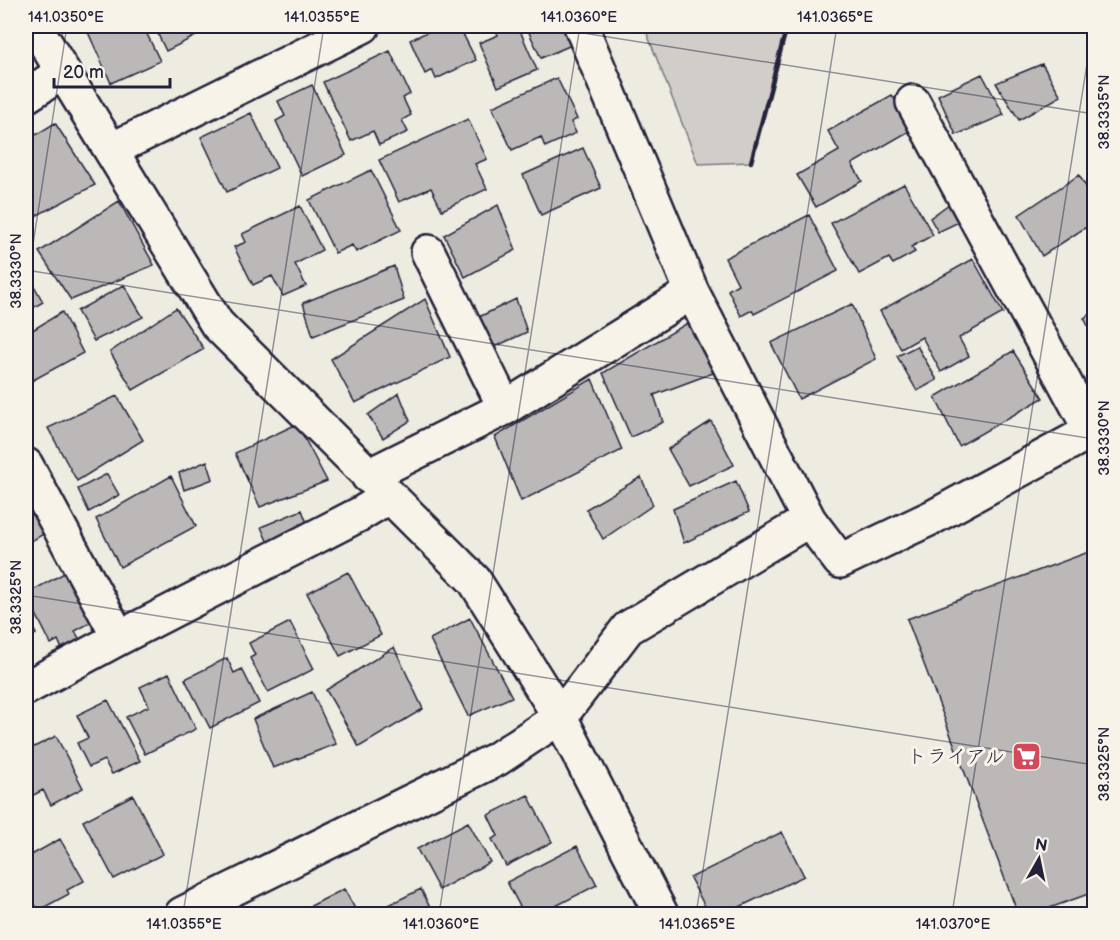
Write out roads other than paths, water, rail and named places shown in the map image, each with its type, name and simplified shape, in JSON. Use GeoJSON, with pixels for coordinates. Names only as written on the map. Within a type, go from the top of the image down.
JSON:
{"type":"FeatureCollection","features":[{"type":"Feature","properties":{"kind":"street"},"geometry":{"type":"LineString","coordinates":[[35,26],[217,324],[474,580],[560,717],[661,915]]}},
{"type":"Feature","properties":{"kind":"street"},"geometry":{"type":"LineString","coordinates":[[111,150],[363,26]]}},
{"type":"Feature","properties":{"kind":"street"},"geometry":{"type":"LineString","coordinates":[[580,26],[692,292],[808,520],[840,561],[935,516],[1091,432],[913,102]]}},
{"type":"Feature","properties":{"kind":"street"},"geometry":{"type":"LineString","coordinates":[[26,96],[63,72]]}},
{"type":"Feature","properties":{"kind":"street"},"geometry":{"type":"LineString","coordinates":[[428,252],[505,408]]}},
{"type":"Feature","properties":{"kind":"street"},"geometry":{"type":"LineString","coordinates":[[26,688],[360,514],[378,486],[692,292]]}},
{"type":"Feature","properties":{"kind":"street"},"geometry":{"type":"LineString","coordinates":[[26,465],[119,638]]}},
{"type":"Feature","properties":{"kind":"street"},"geometry":{"type":"LineString","coordinates":[[182,915],[497,759],[560,717],[628,628],[808,520]]}},
{"type":"Feature","properties":{"kind":"railway"},"geometry":{"type":"LineString","coordinates":[[751,162],[787,26]]}},
{"type":"Feature","properties":{"kind":"place","name":"トライアル"},"geometry":{"type":"Point","coordinates":[1026,756]}}]}
